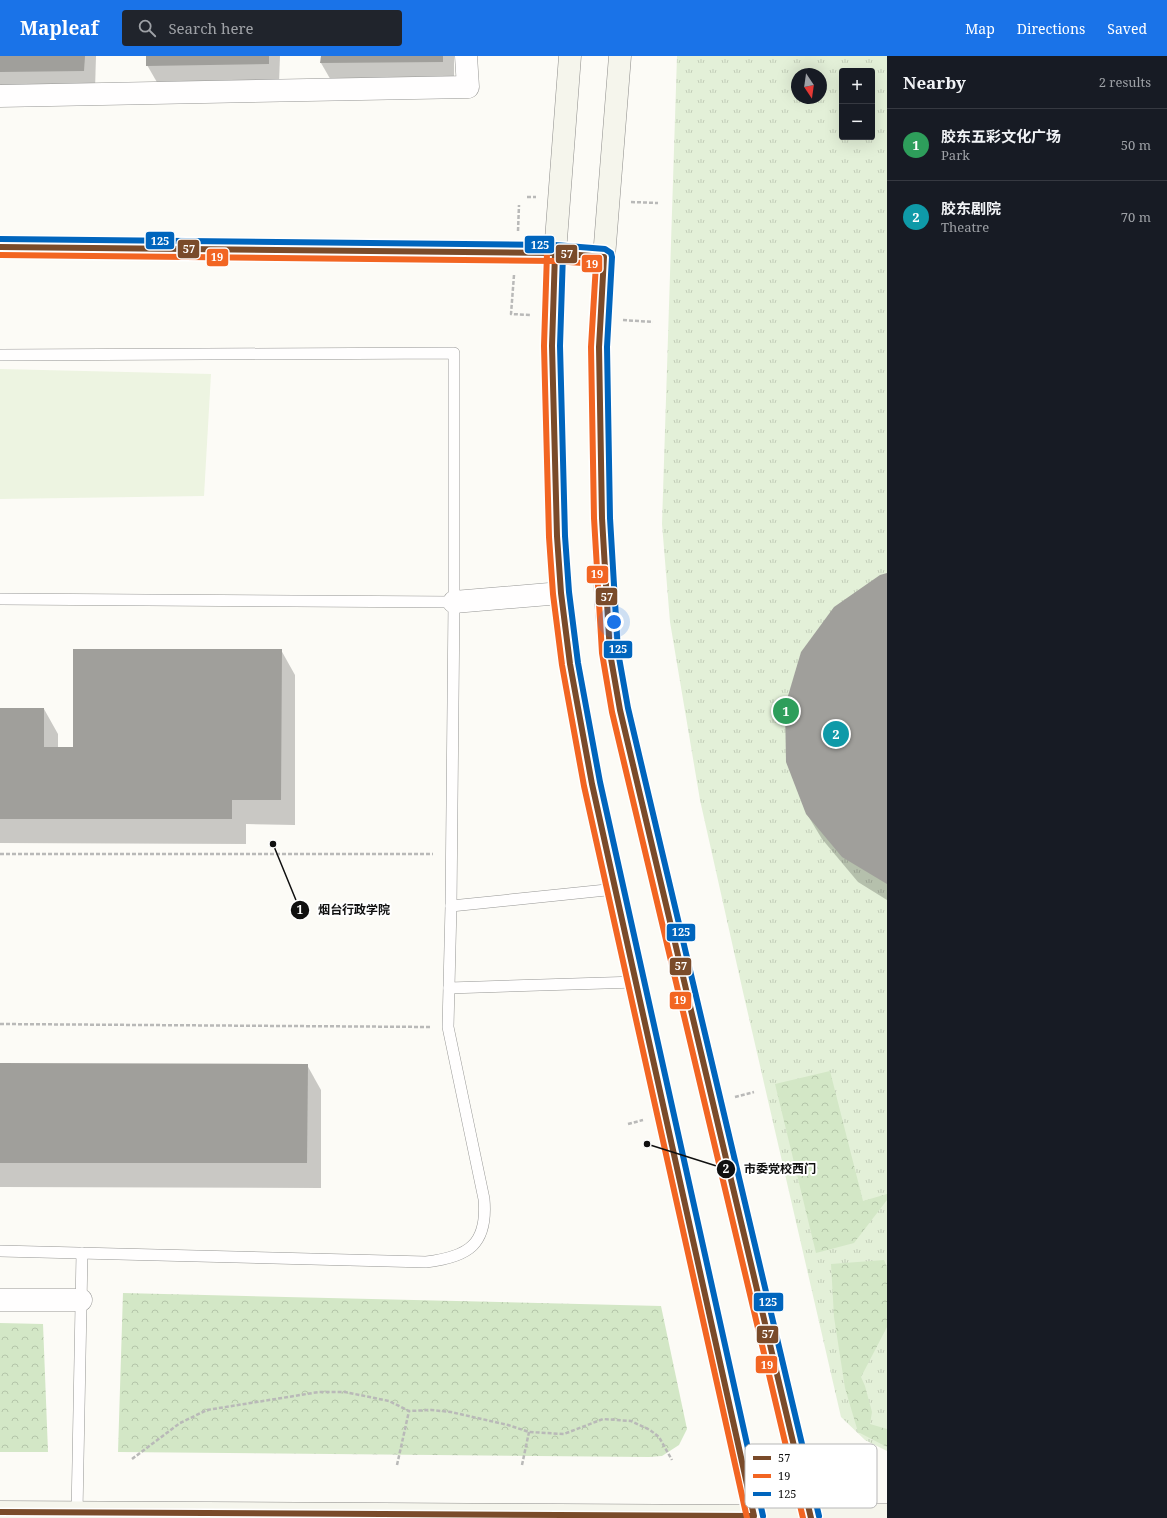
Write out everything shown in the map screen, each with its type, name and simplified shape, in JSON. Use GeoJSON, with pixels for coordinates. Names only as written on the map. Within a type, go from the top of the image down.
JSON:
{"type":"FeatureCollection","features":[{"type":"Feature","properties":{"kind":"street"},"geometry":{"type":"LineString","coordinates":[[0,96],[468,88],[466,56]]}},
{"type":"Feature","properties":{"kind":"street"},"geometry":{"type":"LineString","coordinates":[[570,56],[556,253],[552,346],[560,593],[570,664],[592,784],[745,1472]]}},
{"type":"Feature","properties":{"kind":"street"},"geometry":{"type":"LineString","coordinates":[[620,56],[604,256],[599,347],[602,518],[607,610],[613,667],[620,710],[793,1444]]}},
{"type":"Feature","properties":{"kind":"street"},"geometry":{"type":"LineString","coordinates":[[0,247],[556,253],[604,256]]}},
{"type":"Feature","properties":{"kind":"street"},"geometry":{"type":"LineString","coordinates":[[454,602],[560,593]]}},
{"type":"Feature","properties":{"kind":"street"},"geometry":{"type":"LineString","coordinates":[[0,1300],[81,1300]]}},
{"type":"Feature","properties":{"kind":"street"},"geometry":{"type":"LineString","coordinates":[[0,1512],[755,1517],[887,1515]]}},
{"type":"Feature","properties":{"kind":"lane"},"geometry":{"type":"LineString","coordinates":[[0,355],[454,353],[452,854],[448,1028],[484,1198],[485,1210],[481,1235],[475,1244],[467,1250],[451,1257],[436,1261],[413,1262],[0,1251]]}},
{"type":"Feature","properties":{"kind":"lane"},"geometry":{"type":"LineString","coordinates":[[0,599],[454,602]]}},
{"type":"Feature","properties":{"kind":"lane"},"geometry":{"type":"LineString","coordinates":[[451,906],[616,889]]}},
{"type":"Feature","properties":{"kind":"lane"},"geometry":{"type":"LineString","coordinates":[[449,988],[637,982]]}},
{"type":"Feature","properties":{"kind":"lane"},"geometry":{"type":"LineString","coordinates":[[78,1513],[82,1254]]}},
{"type":"Feature","properties":{"kind":"path"},"geometry":{"type":"LineString","coordinates":[[0,854],[452,854]]}},
{"type":"Feature","properties":{"kind":"path"},"geometry":{"type":"LineString","coordinates":[[0,1024],[448,1028]]}},
{"type":"Feature","properties":{"kind":"path"},"geometry":{"type":"LineString","coordinates":[[132,1458],[180,1423],[207,1410],[319,1392],[345,1392],[389,1401],[409,1411],[431,1410],[450,1412],[508,1425],[529,1432],[564,1434],[603,1419],[631,1421],[650,1430],[659,1438],[672,1460]]}},
{"type":"Feature","properties":{"kind":"path"},"geometry":{"type":"LineString","coordinates":[[398,1465],[409,1411]]}},
{"type":"Feature","properties":{"kind":"path"},"geometry":{"type":"LineString","coordinates":[[522,1466],[529,1432]]}},
{"type":"Feature","properties":{"kind":"green space"},"geometry":{"type":"Polygon","coordinates":[[[677,56],[887,56],[887,1451],[877,1446],[877,1444],[873,1444],[865,1440],[841,1417],[700,800],[670,622],[662,524],[677,56]]]}},
{"type":"Feature","properties":{"kind":"green space"},"geometry":{"type":"Polygon","coordinates":[[[0,369],[211,374],[204,496],[0,499],[0,369]]]}},
{"type":"Feature","properties":{"kind":"green space"},"geometry":{"type":"Polygon","coordinates":[[[830,1071],[863,1201],[887,1194],[887,1200],[854,1243],[816,1253],[775,1084],[830,1071]]]}},
{"type":"Feature","properties":{"kind":"green space"},"geometry":{"type":"Polygon","coordinates":[[[884,1260],[887,1267],[887,1327],[861,1377],[872,1412],[870,1424],[887,1429],[887,1447],[858,1432],[845,1388],[834,1317],[831,1264],[884,1260]]]}},
{"type":"Feature","properties":{"kind":"green space"},"geometry":{"type":"Polygon","coordinates":[[[123,1293],[661,1306],[687,1429],[679,1445],[662,1456],[649,1457],[118,1452],[123,1293]]]}},
{"type":"Feature","properties":{"kind":"green space"},"geometry":{"type":"Polygon","coordinates":[[[0,1323],[43,1324],[48,1452],[0,1452],[0,1323]]]}},
{"type":"Feature","properties":{"kind":"building"},"geometry":{"type":"Polygon","coordinates":[[[0,56],[85,56],[84,71],[0,72],[0,56]]]}},
{"type":"Feature","properties":{"kind":"building"},"geometry":{"type":"Polygon","coordinates":[[[146,56],[269,56],[269,64],[146,66],[146,56]]]}},
{"type":"Feature","properties":{"kind":"building"},"geometry":{"type":"Polygon","coordinates":[[[321,56],[443,56],[443,62],[320,63],[321,56]]]}},
{"type":"Feature","properties":{"kind":"building"},"geometry":{"type":"Polygon","coordinates":[[[887,573],[887,884],[842,857],[806,814],[786,762],[785,706],[801,652],[834,607],[880,575],[887,573]]]}},
{"type":"Feature","properties":{"kind":"building"},"geometry":{"type":"Polygon","coordinates":[[[73,649],[282,649],[281,800],[232,800],[232,819],[0,819],[0,708],[44,708],[44,747],[73,747],[73,649]]]}},
{"type":"Feature","properties":{"kind":"building"},"geometry":{"type":"Polygon","coordinates":[[[0,1063],[308,1064],[307,1163],[0,1163],[0,1063]]]}},
{"type":"Feature","properties":{"kind":"transit line","name":"125"},"geometry":{"type":"LineString","coordinates":[[0,239],[555,245],[605,249],[611,253],[607,347],[610,518],[618,652],[628,708],[802,1444]]}},
{"type":"Feature","properties":{"kind":"transit line","name":"57"},"geometry":{"type":"LineString","coordinates":[[0,247],[555,253],[604,257],[599,347],[602,518],[610,653],[620,710],[794,1444]]}},
{"type":"Feature","properties":{"kind":"transit line","name":"19"},"geometry":{"type":"LineString","coordinates":[[547,253],[544,346],[549,537],[553,594],[562,665],[584,786],[747,1518]]}},
{"type":"Feature","properties":{"kind":"transit line","name":"57"},"geometry":{"type":"LineString","coordinates":[[555,253],[552,346],[557,536],[561,593],[570,664],[592,784],[745,1475]]}},
{"type":"Feature","properties":{"kind":"transit line","name":"125"},"geometry":{"type":"LineString","coordinates":[[563,253],[560,346],[565,536],[569,592],[578,663],[600,782],[747,1444]]}},
{"type":"Feature","properties":{"kind":"transit line","name":"19"},"geometry":{"type":"LineString","coordinates":[[0,255],[555,261],[596,264],[591,347],[594,518],[602,653],[612,712],[785,1444]]}},
{"type":"Feature","properties":{"kind":"transit line","name":"57"},"geometry":{"type":"LineString","coordinates":[[0,1512],[754,1516],[752,1508]]}},
{"type":"Feature","properties":{"kind":"transit line","name":"125"},"geometry":{"type":"LineString","coordinates":[[761,1508],[763,1516]]}},
{"type":"Feature","properties":{"kind":"transit line","name":"19"},"geometry":{"type":"LineString","coordinates":[[801,1508],[803,1518]]}},
{"type":"Feature","properties":{"kind":"transit line","name":"57"},"geometry":{"type":"LineString","coordinates":[[809,1508],[811,1518]]}},
{"type":"Feature","properties":{"kind":"transit line","name":"125"},"geometry":{"type":"LineString","coordinates":[[817,1508],[819,1516]]}},
{"type":"Feature","properties":{"kind":"place","name":"胶东五彩文化广场"},"geometry":{"type":"Point","coordinates":[786,711]}},
{"type":"Feature","properties":{"kind":"place","name":"胶东剧院"},"geometry":{"type":"Point","coordinates":[836,734]}},
{"type":"Feature","properties":{"kind":"place","name":"烟台行政学院"},"geometry":{"type":"Point","coordinates":[273,844]}},
{"type":"Feature","properties":{"kind":"place","name":"市委党校西门"},"geometry":{"type":"Point","coordinates":[647,1144]}}]}
